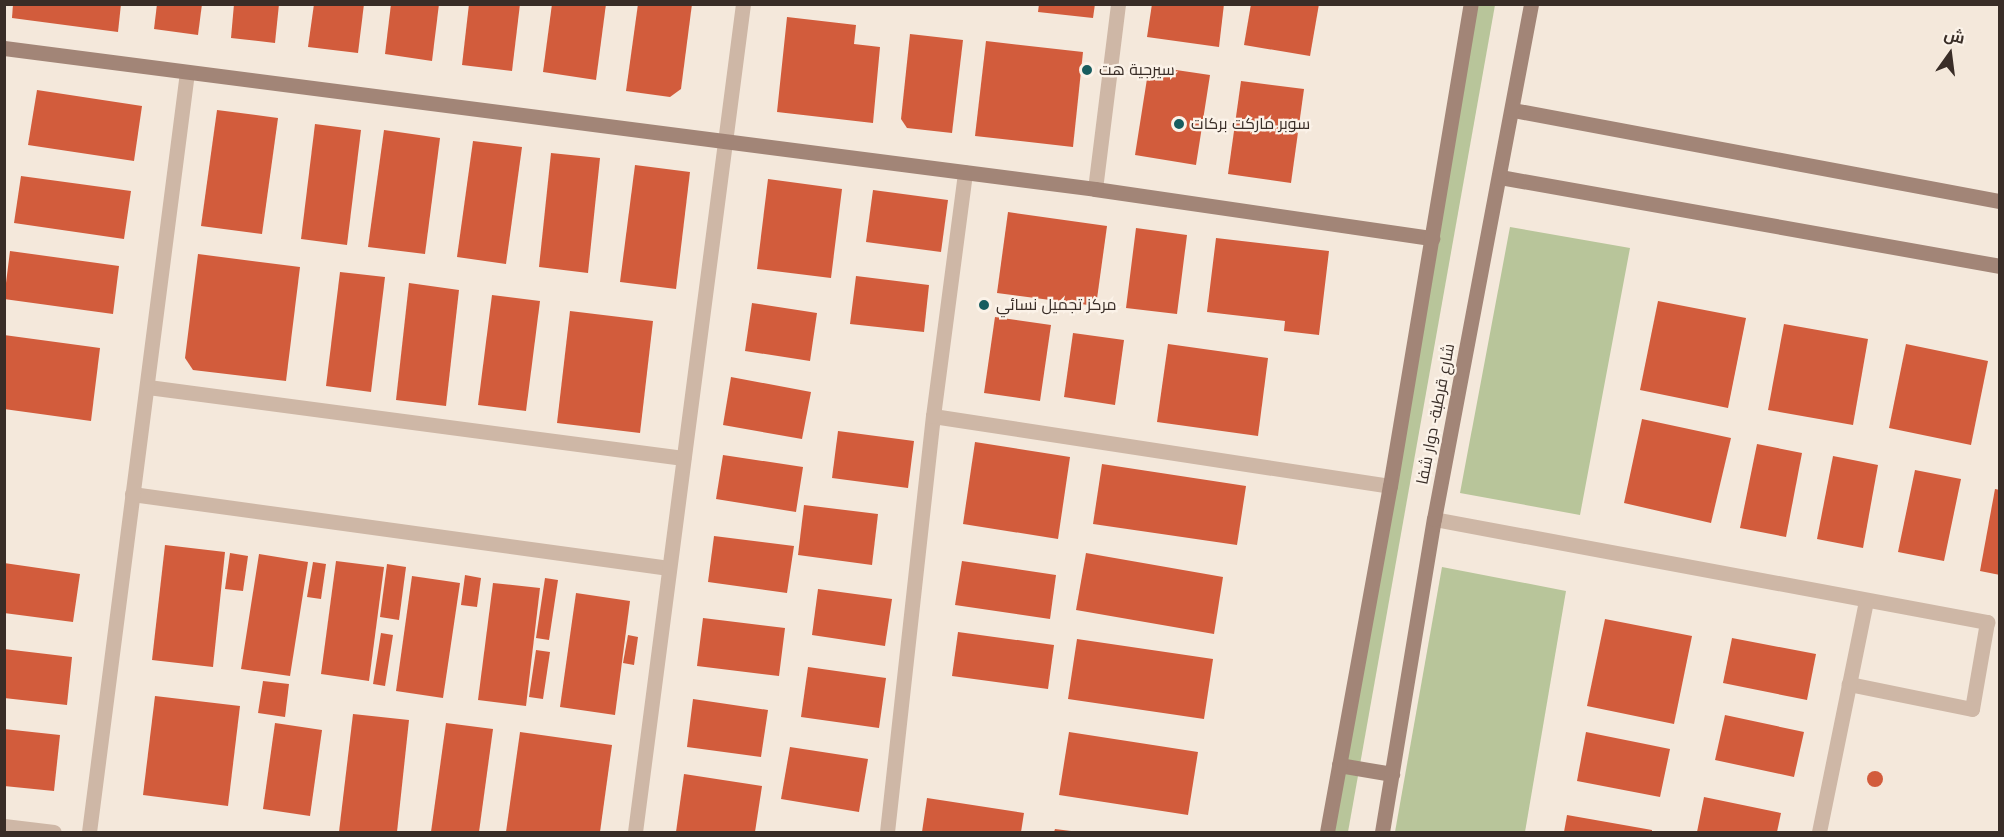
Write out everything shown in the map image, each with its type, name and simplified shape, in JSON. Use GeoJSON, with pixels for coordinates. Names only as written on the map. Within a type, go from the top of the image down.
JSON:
{"type":"FeatureCollection","features":[{"type":"Feature","properties":{"kind":"street"},"geometry":{"type":"LineString","coordinates":[[635,832],[743,4]]}},
{"type":"Feature","properties":{"kind":"street"},"geometry":{"type":"LineString","coordinates":[[1095,189],[1118,4]]}},
{"type":"Feature","properties":{"kind":"street"},"geometry":{"type":"LineString","coordinates":[[1327,832],[1390,486],[1471,4]]}},
{"type":"Feature","properties":{"kind":"street","name":"شارع قرطبة- دوار شفا"},"geometry":{"type":"LineString","coordinates":[[1382,832],[1434,519],[1513,110],[1531,4]]}},
{"type":"Feature","properties":{"kind":"street"},"geometry":{"type":"LineString","coordinates":[[4,48],[1095,189],[1432,238]]}},
{"type":"Feature","properties":{"kind":"street"},"geometry":{"type":"LineString","coordinates":[[88,832],[148,387],[187,72]]}},
{"type":"Feature","properties":{"kind":"street"},"geometry":{"type":"LineString","coordinates":[[1513,110],[2000,201]]}},
{"type":"Feature","properties":{"kind":"street"},"geometry":{"type":"LineString","coordinates":[[887,832],[933,416],[965,172]]}},
{"type":"Feature","properties":{"kind":"street"},"geometry":{"type":"LineString","coordinates":[[1500,177],[2000,266]]}},
{"type":"Feature","properties":{"kind":"street"},"geometry":{"type":"LineString","coordinates":[[148,387],[683,458]]}},
{"type":"Feature","properties":{"kind":"street"},"geometry":{"type":"LineString","coordinates":[[933,416],[1390,486]]}},
{"type":"Feature","properties":{"kind":"street"},"geometry":{"type":"LineString","coordinates":[[132,494],[669,568]]}},
{"type":"Feature","properties":{"kind":"street"},"geometry":{"type":"LineString","coordinates":[[1434,519],[1988,622],[1972,709],[1849,684]]}},
{"type":"Feature","properties":{"kind":"street"},"geometry":{"type":"LineString","coordinates":[[1819,832],[1866,601]]}},
{"type":"Feature","properties":{"kind":"street"},"geometry":{"type":"LineString","coordinates":[[1339,765],[1392,774]]}},
{"type":"Feature","properties":{"kind":"street"},"geometry":{"type":"LineString","coordinates":[[4,826],[54,832]]}},
{"type":"Feature","properties":{"kind":"green space"},"geometry":{"type":"Polygon","coordinates":[[[1471,5],[1495,5],[1348,832],[1324,832],[1471,5]]]}},
{"type":"Feature","properties":{"kind":"green space"},"geometry":{"type":"Polygon","coordinates":[[[1510,227],[1630,248],[1580,515],[1460,493],[1510,227]]]}},
{"type":"Feature","properties":{"kind":"green space"},"geometry":{"type":"Polygon","coordinates":[[[1442,567],[1566,591],[1525,832],[1395,832],[1442,567]]]}},
{"type":"Feature","properties":{"kind":"building"},"geometry":{"type":"Polygon","coordinates":[[[13,4],[121,4],[118,32],[12,18],[13,4]]]}},
{"type":"Feature","properties":{"kind":"building"},"geometry":{"type":"Polygon","coordinates":[[[157,4],[202,4],[198,35],[154,29],[157,4]]]}},
{"type":"Feature","properties":{"kind":"building"},"geometry":{"type":"Polygon","coordinates":[[[234,4],[279,4],[275,43],[231,38],[234,4]]]}},
{"type":"Feature","properties":{"kind":"building"},"geometry":{"type":"Polygon","coordinates":[[[314,4],[364,4],[358,53],[308,47],[314,4]]]}},
{"type":"Feature","properties":{"kind":"building"},"geometry":{"type":"Polygon","coordinates":[[[391,4],[439,4],[432,61],[385,54],[391,4]]]}},
{"type":"Feature","properties":{"kind":"building"},"geometry":{"type":"Polygon","coordinates":[[[469,4],[520,4],[512,71],[462,65],[469,4]]]}},
{"type":"Feature","properties":{"kind":"building"},"geometry":{"type":"Polygon","coordinates":[[[552,4],[606,4],[596,80],[543,72],[552,4]]]}},
{"type":"Feature","properties":{"kind":"building"},"geometry":{"type":"Polygon","coordinates":[[[638,4],[692,4],[681,89],[670,97],[626,91],[638,4]]]}},
{"type":"Feature","properties":{"kind":"building"},"geometry":{"type":"Polygon","coordinates":[[[1039,4],[1095,4],[1093,18],[1038,12],[1039,4]]]}},
{"type":"Feature","properties":{"kind":"building"},"geometry":{"type":"Polygon","coordinates":[[[1152,4],[1224,4],[1219,47],[1147,37],[1152,4]]]}},
{"type":"Feature","properties":{"kind":"building"},"geometry":{"type":"Polygon","coordinates":[[[1251,4],[1319,4],[1310,56],[1244,45],[1251,4]]]}},
{"type":"Feature","properties":{"kind":"building"},"geometry":{"type":"Polygon","coordinates":[[[787,17],[856,25],[854,44],[880,47],[873,123],[777,112],[787,17]]]}},
{"type":"Feature","properties":{"kind":"building"},"geometry":{"type":"Polygon","coordinates":[[[910,34],[963,40],[952,133],[907,128],[901,119],[910,34]]]}},
{"type":"Feature","properties":{"kind":"building"},"geometry":{"type":"Polygon","coordinates":[[[986,41],[1083,52],[1073,147],[975,136],[986,41]]]}},
{"type":"Feature","properties":{"kind":"building"},"geometry":{"type":"Polygon","coordinates":[[[1149,66],[1210,75],[1196,165],[1135,155],[1149,66]]]}},
{"type":"Feature","properties":{"kind":"building"},"geometry":{"type":"Polygon","coordinates":[[[1241,81],[1304,89],[1291,183],[1228,174],[1241,81]]]}},
{"type":"Feature","properties":{"kind":"building"},"geometry":{"type":"Polygon","coordinates":[[[37,90],[142,106],[134,161],[28,145],[37,90]]]}},
{"type":"Feature","properties":{"kind":"building"},"geometry":{"type":"Polygon","coordinates":[[[217,110],[278,118],[262,234],[201,226],[217,110]]]}},
{"type":"Feature","properties":{"kind":"building"},"geometry":{"type":"Polygon","coordinates":[[[315,124],[361,130],[347,245],[301,239],[315,124]]]}},
{"type":"Feature","properties":{"kind":"building"},"geometry":{"type":"Polygon","coordinates":[[[384,130],[440,138],[425,254],[368,247],[384,130]]]}},
{"type":"Feature","properties":{"kind":"building"},"geometry":{"type":"Polygon","coordinates":[[[473,141],[522,147],[506,264],[457,257],[473,141]]]}},
{"type":"Feature","properties":{"kind":"building"},"geometry":{"type":"Polygon","coordinates":[[[551,153],[600,158],[588,273],[539,267],[551,153]]]}},
{"type":"Feature","properties":{"kind":"building"},"geometry":{"type":"Polygon","coordinates":[[[635,165],[690,172],[676,289],[620,282],[635,165]]]}},
{"type":"Feature","properties":{"kind":"building"},"geometry":{"type":"Polygon","coordinates":[[[21,176],[131,191],[124,239],[14,223],[21,176]]]}},
{"type":"Feature","properties":{"kind":"building"},"geometry":{"type":"Polygon","coordinates":[[[768,179],[842,189],[831,278],[757,269],[768,179]]]}},
{"type":"Feature","properties":{"kind":"building"},"geometry":{"type":"Polygon","coordinates":[[[873,190],[948,200],[941,252],[866,242],[873,190]]]}},
{"type":"Feature","properties":{"kind":"building"},"geometry":{"type":"Polygon","coordinates":[[[1008,212],[1107,226],[1096,306],[997,293],[1008,212]]]}},
{"type":"Feature","properties":{"kind":"building"},"geometry":{"type":"Polygon","coordinates":[[[1136,228],[1187,235],[1177,314],[1126,308],[1136,228]]]}},
{"type":"Feature","properties":{"kind":"building"},"geometry":{"type":"Polygon","coordinates":[[[1216,238],[1329,251],[1319,335],[1284,331],[1285,321],[1207,312],[1216,238]]]}},
{"type":"Feature","properties":{"kind":"building"},"geometry":{"type":"Polygon","coordinates":[[[10,251],[119,266],[113,314],[4,299],[10,251]]]}},
{"type":"Feature","properties":{"kind":"building"},"geometry":{"type":"Polygon","coordinates":[[[198,254],[300,267],[286,381],[193,370],[185,358],[198,254]]]}},
{"type":"Feature","properties":{"kind":"building"},"geometry":{"type":"Polygon","coordinates":[[[340,272],[385,277],[371,392],[326,386],[340,272]]]}},
{"type":"Feature","properties":{"kind":"building"},"geometry":{"type":"Polygon","coordinates":[[[856,276],[929,285],[924,332],[850,324],[856,276]]]}},
{"type":"Feature","properties":{"kind":"building"},"geometry":{"type":"Polygon","coordinates":[[[409,283],[459,290],[446,406],[396,400],[409,283]]]}},
{"type":"Feature","properties":{"kind":"building"},"geometry":{"type":"Polygon","coordinates":[[[492,295],[540,301],[526,411],[478,405],[492,295]]]}},
{"type":"Feature","properties":{"kind":"building"},"geometry":{"type":"Polygon","coordinates":[[[1658,301],[1746,318],[1728,408],[1640,390],[1658,301]]]}},
{"type":"Feature","properties":{"kind":"building"},"geometry":{"type":"Polygon","coordinates":[[[752,303],[817,313],[810,361],[745,351],[752,303]]]}},
{"type":"Feature","properties":{"kind":"building"},"geometry":{"type":"Polygon","coordinates":[[[570,311],[653,321],[640,433],[557,423],[570,311]]]}},
{"type":"Feature","properties":{"kind":"building"},"geometry":{"type":"Polygon","coordinates":[[[995,317],[1051,325],[1040,401],[984,393],[995,317]]]}},
{"type":"Feature","properties":{"kind":"building"},"geometry":{"type":"Polygon","coordinates":[[[1784,324],[1868,339],[1853,425],[1768,410],[1784,324]]]}},
{"type":"Feature","properties":{"kind":"building"},"geometry":{"type":"Polygon","coordinates":[[[1073,333],[1124,340],[1115,405],[1064,397],[1073,333]]]}},
{"type":"Feature","properties":{"kind":"building"},"geometry":{"type":"Polygon","coordinates":[[[4,335],[100,348],[91,421],[4,409],[4,335]]]}},
{"type":"Feature","properties":{"kind":"building"},"geometry":{"type":"Polygon","coordinates":[[[1168,344],[1268,358],[1258,436],[1157,422],[1168,344]]]}},
{"type":"Feature","properties":{"kind":"building"},"geometry":{"type":"Polygon","coordinates":[[[1906,344],[1988,361],[1971,445],[1889,428],[1906,344]]]}},
{"type":"Feature","properties":{"kind":"building"},"geometry":{"type":"Polygon","coordinates":[[[731,377],[811,392],[802,439],[723,425],[731,377]]]}},
{"type":"Feature","properties":{"kind":"building"},"geometry":{"type":"Polygon","coordinates":[[[1642,419],[1731,438],[1711,523],[1624,503],[1642,419]]]}},
{"type":"Feature","properties":{"kind":"building"},"geometry":{"type":"Polygon","coordinates":[[[838,431],[914,441],[908,488],[832,478],[838,431]]]}},
{"type":"Feature","properties":{"kind":"building"},"geometry":{"type":"Polygon","coordinates":[[[975,442],[1070,457],[1058,539],[963,524],[975,442]]]}},
{"type":"Feature","properties":{"kind":"building"},"geometry":{"type":"Polygon","coordinates":[[[1757,444],[1802,453],[1786,537],[1740,528],[1757,444]]]}},
{"type":"Feature","properties":{"kind":"building"},"geometry":{"type":"Polygon","coordinates":[[[723,455],[803,467],[796,512],[716,499],[723,455]]]}},
{"type":"Feature","properties":{"kind":"building"},"geometry":{"type":"Polygon","coordinates":[[[1833,456],[1878,465],[1863,548],[1817,539],[1833,456]]]}},
{"type":"Feature","properties":{"kind":"building"},"geometry":{"type":"Polygon","coordinates":[[[1102,464],[1246,486],[1237,545],[1093,524],[1102,464]]]}},
{"type":"Feature","properties":{"kind":"building"},"geometry":{"type":"Polygon","coordinates":[[[1915,470],[1961,479],[1944,561],[1898,552],[1915,470]]]}},
{"type":"Feature","properties":{"kind":"building"},"geometry":{"type":"Polygon","coordinates":[[[1995,489],[2000,490],[2000,575],[1980,571],[1995,489]]]}},
{"type":"Feature","properties":{"kind":"building"},"geometry":{"type":"Polygon","coordinates":[[[804,505],[878,514],[872,565],[798,555],[804,505]]]}},
{"type":"Feature","properties":{"kind":"building"},"geometry":{"type":"Polygon","coordinates":[[[714,536],[794,546],[787,593],[708,582],[714,536]]]}},
{"type":"Feature","properties":{"kind":"building"},"geometry":{"type":"Polygon","coordinates":[[[165,545],[225,552],[213,667],[152,660],[165,545]]]}},
{"type":"Feature","properties":{"kind":"building"},"geometry":{"type":"Polygon","coordinates":[[[230,553],[248,556],[243,591],[225,589],[230,553]]]}},
{"type":"Feature","properties":{"kind":"building"},"geometry":{"type":"Polygon","coordinates":[[[1086,553],[1223,577],[1214,634],[1076,610],[1086,553]]]}},
{"type":"Feature","properties":{"kind":"building"},"geometry":{"type":"Polygon","coordinates":[[[259,554],[308,562],[290,676],[241,669],[259,554]]]}},
{"type":"Feature","properties":{"kind":"building"},"geometry":{"type":"Polygon","coordinates":[[[336,561],[384,567],[369,681],[321,674],[336,561]]]}},
{"type":"Feature","properties":{"kind":"building"},"geometry":{"type":"Polygon","coordinates":[[[962,561],[1056,575],[1050,619],[955,605],[962,561]]]}},
{"type":"Feature","properties":{"kind":"building"},"geometry":{"type":"Polygon","coordinates":[[[313,562],[326,564],[321,599],[307,597],[313,562]]]}},
{"type":"Feature","properties":{"kind":"building"},"geometry":{"type":"Polygon","coordinates":[[[4,563],[80,574],[73,622],[4,613],[4,563]]]}},
{"type":"Feature","properties":{"kind":"building"},"geometry":{"type":"Polygon","coordinates":[[[387,564],[406,567],[399,620],[380,617],[387,564]]]}},
{"type":"Feature","properties":{"kind":"building"},"geometry":{"type":"Polygon","coordinates":[[[465,575],[481,578],[477,607],[461,605],[465,575]]]}},
{"type":"Feature","properties":{"kind":"building"},"geometry":{"type":"Polygon","coordinates":[[[412,576],[460,583],[443,698],[396,691],[412,576]]]}},
{"type":"Feature","properties":{"kind":"building"},"geometry":{"type":"Polygon","coordinates":[[[545,578],[558,580],[549,640],[536,638],[545,578]]]}},
{"type":"Feature","properties":{"kind":"building"},"geometry":{"type":"Polygon","coordinates":[[[493,583],[540,588],[526,706],[478,700],[493,583]]]}},
{"type":"Feature","properties":{"kind":"building"},"geometry":{"type":"Polygon","coordinates":[[[818,589],[892,599],[885,646],[812,635],[818,589]]]}},
{"type":"Feature","properties":{"kind":"building"},"geometry":{"type":"Polygon","coordinates":[[[576,593],[630,601],[615,715],[560,707],[576,593]]]}},
{"type":"Feature","properties":{"kind":"building"},"geometry":{"type":"Polygon","coordinates":[[[703,618],[785,628],[779,676],[697,666],[703,618]]]}},
{"type":"Feature","properties":{"kind":"building"},"geometry":{"type":"Polygon","coordinates":[[[1605,619],[1692,636],[1674,724],[1587,706],[1605,619]]]}},
{"type":"Feature","properties":{"kind":"building"},"geometry":{"type":"Polygon","coordinates":[[[958,632],[1054,645],[1048,689],[952,676],[958,632]]]}},
{"type":"Feature","properties":{"kind":"building"},"geometry":{"type":"Polygon","coordinates":[[[381,633],[393,635],[385,686],[373,684],[381,633]]]}},
{"type":"Feature","properties":{"kind":"building"},"geometry":{"type":"Polygon","coordinates":[[[628,635],[638,637],[634,665],[623,663],[628,635]]]}},
{"type":"Feature","properties":{"kind":"building"},"geometry":{"type":"Polygon","coordinates":[[[1732,638],[1816,654],[1807,700],[1723,683],[1732,638]]]}},
{"type":"Feature","properties":{"kind":"building"},"geometry":{"type":"Polygon","coordinates":[[[1077,639],[1213,659],[1204,719],[1068,699],[1077,639]]]}},
{"type":"Feature","properties":{"kind":"building"},"geometry":{"type":"Polygon","coordinates":[[[4,649],[72,657],[67,705],[4,698],[4,649]]]}},
{"type":"Feature","properties":{"kind":"building"},"geometry":{"type":"Polygon","coordinates":[[[536,650],[550,652],[543,699],[529,697],[536,650]]]}},
{"type":"Feature","properties":{"kind":"building"},"geometry":{"type":"Polygon","coordinates":[[[808,667],[886,678],[879,728],[801,717],[808,667]]]}},
{"type":"Feature","properties":{"kind":"building"},"geometry":{"type":"Polygon","coordinates":[[[263,681],[289,684],[285,717],[258,713],[263,681]]]}},
{"type":"Feature","properties":{"kind":"building"},"geometry":{"type":"Polygon","coordinates":[[[155,696],[240,706],[228,806],[143,795],[155,696]]]}},
{"type":"Feature","properties":{"kind":"building"},"geometry":{"type":"Polygon","coordinates":[[[693,699],[768,710],[761,757],[687,747],[693,699]]]}},
{"type":"Feature","properties":{"kind":"building"},"geometry":{"type":"Polygon","coordinates":[[[353,714],[409,720],[397,832],[339,832],[353,714]]]}},
{"type":"Feature","properties":{"kind":"building"},"geometry":{"type":"Polygon","coordinates":[[[1725,715],[1804,732],[1794,777],[1715,760],[1725,715]]]}},
{"type":"Feature","properties":{"kind":"building"},"geometry":{"type":"Polygon","coordinates":[[[275,723],[322,730],[310,816],[263,809],[275,723]]]}},
{"type":"Feature","properties":{"kind":"building"},"geometry":{"type":"Polygon","coordinates":[[[446,723],[493,729],[479,832],[431,832],[446,723]]]}},
{"type":"Feature","properties":{"kind":"building"},"geometry":{"type":"Polygon","coordinates":[[[4,729],[60,735],[54,791],[4,786],[4,729]]]}},
{"type":"Feature","properties":{"kind":"building"},"geometry":{"type":"Polygon","coordinates":[[[520,732],[612,745],[600,832],[506,832],[520,732]]]}},
{"type":"Feature","properties":{"kind":"building"},"geometry":{"type":"Polygon","coordinates":[[[1069,732],[1198,752],[1188,815],[1059,795],[1069,732]]]}},
{"type":"Feature","properties":{"kind":"building"},"geometry":{"type":"Polygon","coordinates":[[[1586,732],[1670,749],[1660,797],[1577,781],[1586,732]]]}},
{"type":"Feature","properties":{"kind":"building"},"geometry":{"type":"Polygon","coordinates":[[[790,747],[868,759],[859,812],[781,799],[790,747]]]}},
{"type":"Feature","properties":{"kind":"building"},"geometry":{"type":"Polygon","coordinates":[[[1875,771],[1883,779],[1875,787],[1867,779],[1875,771]]]}},
{"type":"Feature","properties":{"kind":"building"},"geometry":{"type":"Polygon","coordinates":[[[684,774],[762,786],[755,832],[676,832],[684,774]]]}},
{"type":"Feature","properties":{"kind":"building"},"geometry":{"type":"Polygon","coordinates":[[[1704,797],[1781,813],[1777,832],[1697,832],[1704,797]]]}},
{"type":"Feature","properties":{"kind":"building"},"geometry":{"type":"Polygon","coordinates":[[[927,798],[1024,813],[1021,832],[922,832],[927,798]]]}},
{"type":"Feature","properties":{"kind":"building"},"geometry":{"type":"Polygon","coordinates":[[[1567,815],[1652,830],[1652,832],[1564,832],[1567,815]]]}},
{"type":"Feature","properties":{"kind":"building"},"geometry":{"type":"Polygon","coordinates":[[[1055,829],[1071,831],[1071,832],[1054,832],[1055,829]]]}},
{"type":"Feature","properties":{"kind":"place","name":"سيرجية هت"},"geometry":{"type":"Point","coordinates":[1087,70]}},
{"type":"Feature","properties":{"kind":"place","name":"سوبر ماركت بركات"},"geometry":{"type":"Point","coordinates":[1179,124]}},
{"type":"Feature","properties":{"kind":"place","name":"مركز تجميل نسائي"},"geometry":{"type":"Point","coordinates":[984,305]}}]}
